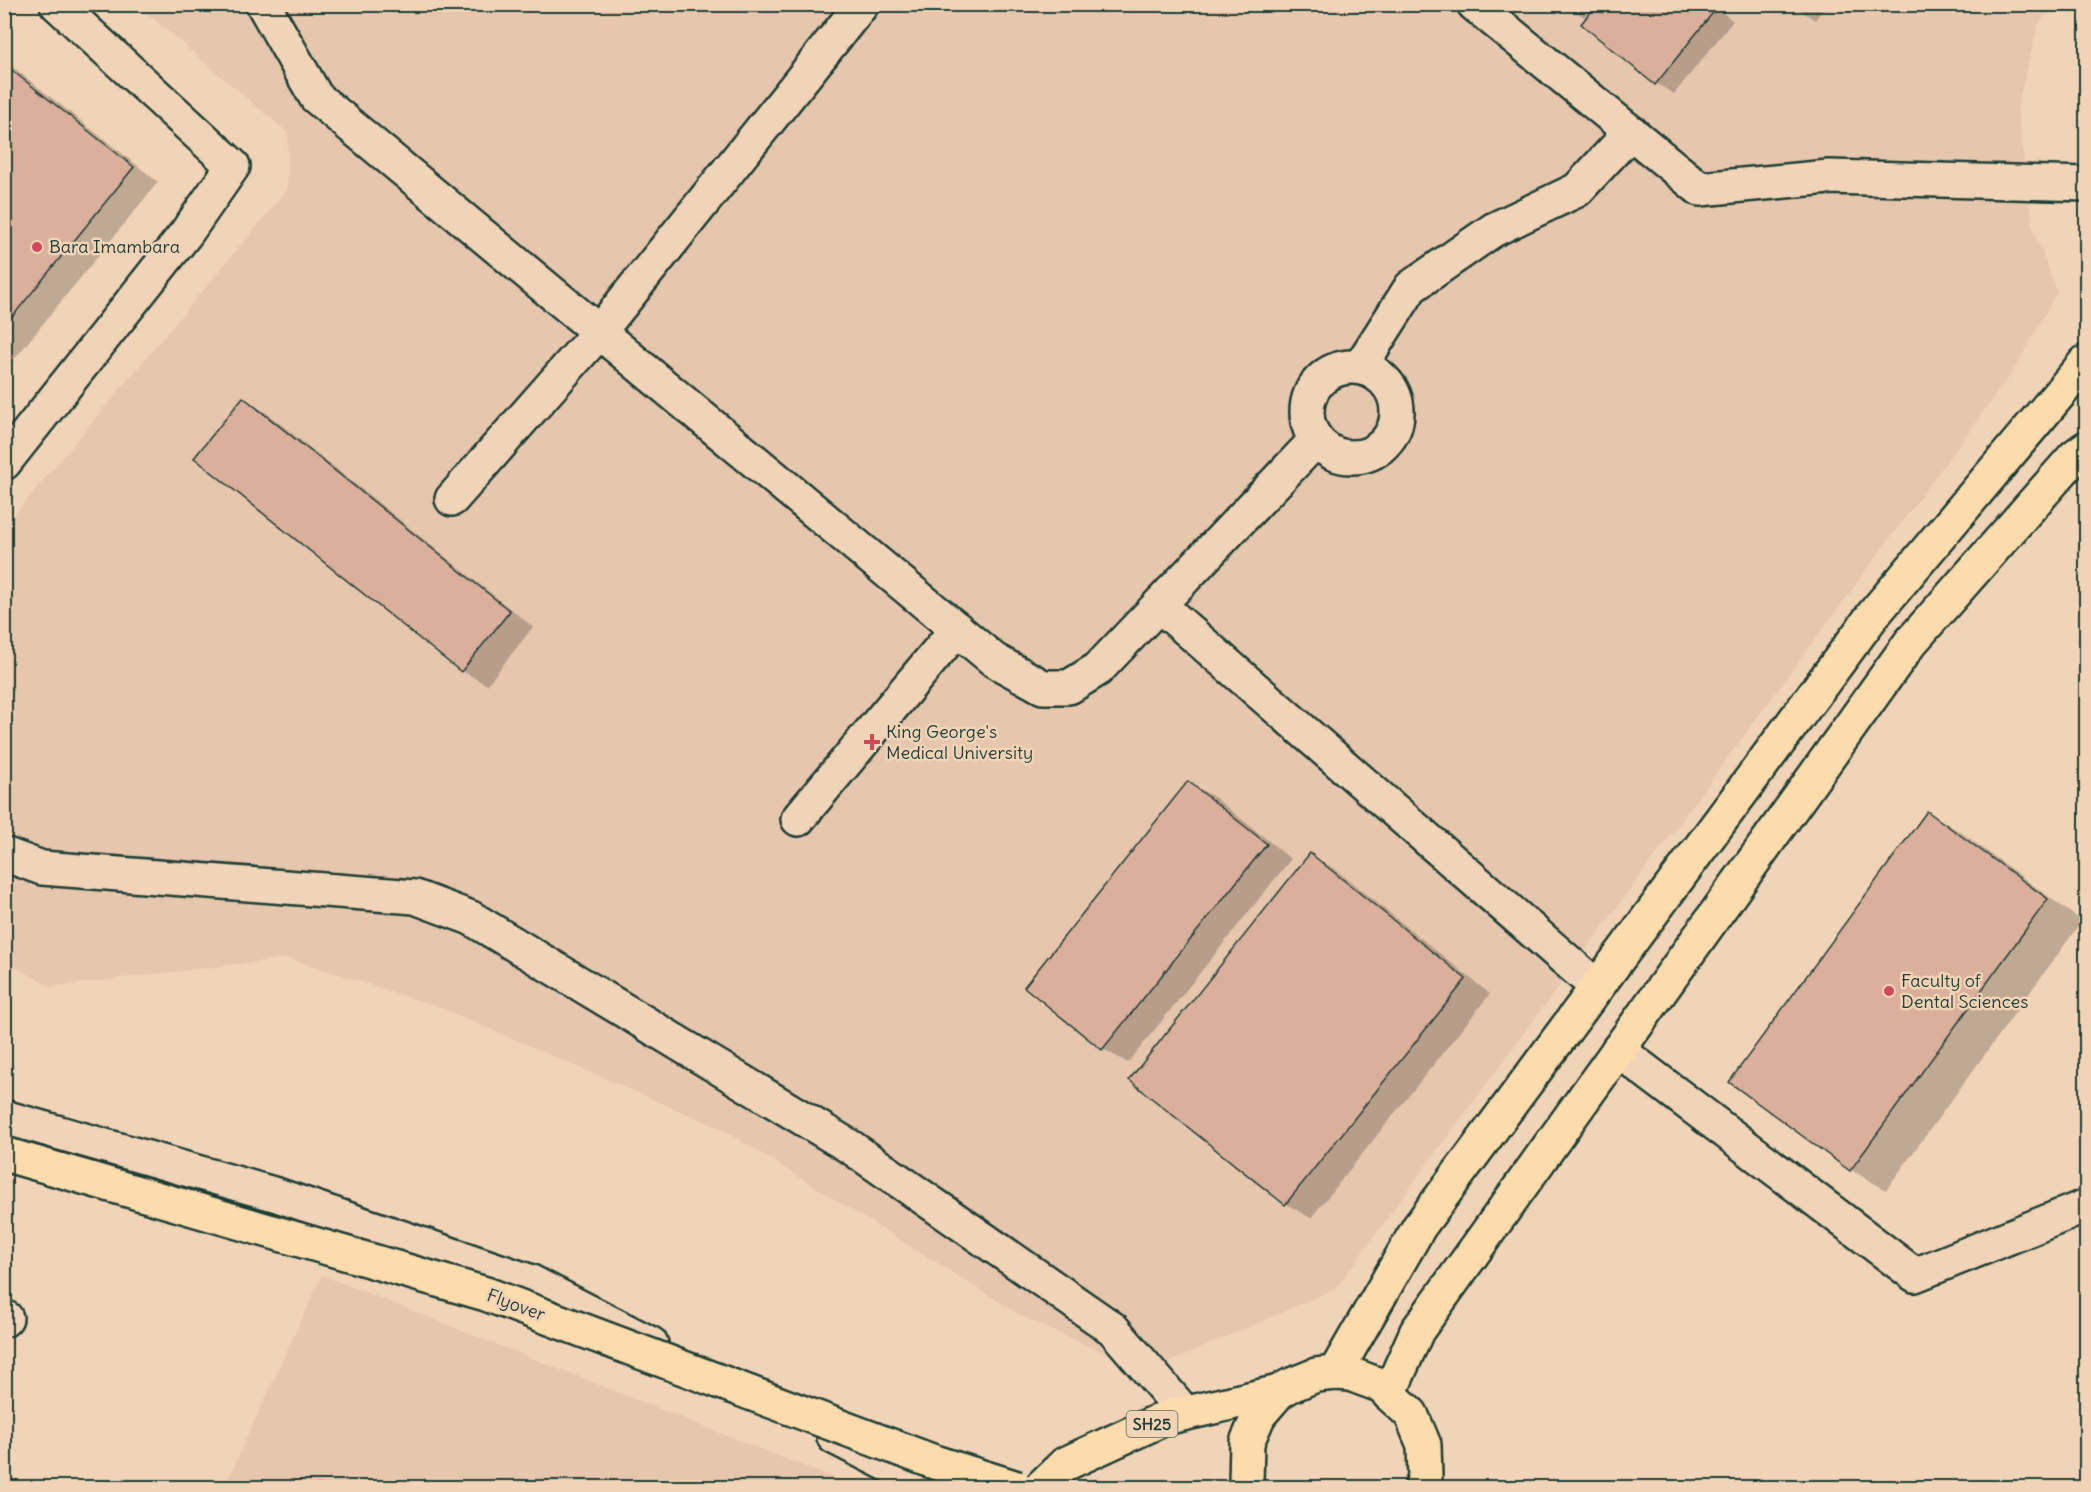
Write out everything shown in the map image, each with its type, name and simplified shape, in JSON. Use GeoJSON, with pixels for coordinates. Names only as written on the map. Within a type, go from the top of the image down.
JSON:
{"type":"FeatureCollection","features":[{"type":"Feature","properties":{"kind":"main road"},"geometry":{"type":"LineString","coordinates":[[1335,1373],[1419,1227],[1775,746],[1873,615],[2086,362]]}},
{"type":"Feature","properties":{"kind":"main road"},"geometry":{"type":"LineString","coordinates":[[1389,1394],[1417,1331],[1910,644],[2075,456],[2086,448]]}},
{"type":"Feature","properties":{"kind":"main road"},"geometry":{"type":"LineString","coordinates":[[1775,746],[1817,773]]}},
{"type":"Feature","properties":{"kind":"main road","name":"Flyover"},"geometry":{"type":"LineString","coordinates":[[4,1154],[486,1294],[937,1463],[1017,1488]]}},
{"type":"Feature","properties":{"kind":"main road"},"geometry":{"type":"LineString","coordinates":[[1248,1488],[1246,1483],[1247,1442],[1259,1415],[1279,1392],[1289,1386],[1316,1375],[1335,1373],[1350,1374],[1385,1387],[1389,1394],[1411,1414],[1424,1445],[1425,1477],[1421,1488]]}},
{"type":"Feature","properties":{"kind":"main road","name":"SH25"},"geometry":{"type":"LineString","coordinates":[[1040,1488],[1065,1464],[1165,1418],[1279,1392]]}},
{"type":"Feature","properties":{"kind":"street"},"geometry":{"type":"LineString","coordinates":[[4,463],[187,232],[233,166],[57,4]]}},
{"type":"Feature","properties":{"kind":"street"},"geometry":{"type":"LineString","coordinates":[[263,4],[316,97],[994,660],[1043,687],[1069,687],[1098,669],[1316,440]]}},
{"type":"Feature","properties":{"kind":"street"},"geometry":{"type":"LineString","coordinates":[[452,499],[599,332],[862,4]]}},
{"type":"Feature","properties":{"kind":"street"},"geometry":{"type":"LineString","coordinates":[[1474,4],[1700,189],[1829,177],[2086,184]]}},
{"type":"Feature","properties":{"kind":"street"},"geometry":{"type":"LineString","coordinates":[[1360,367],[1411,287],[1493,230],[1577,190],[1631,132]]}},
{"type":"Feature","properties":{"kind":"street"},"geometry":{"type":"LineString","coordinates":[[1360,367],[1377,374],[1390,386],[1396,403],[1397,421],[1390,438],[1379,449],[1360,458],[1343,458],[1326,450],[1316,440],[1307,421],[1307,403],[1316,385],[1324,377],[1342,368],[1360,367]]}},
{"type":"Feature","properties":{"kind":"street"},"geometry":{"type":"LineString","coordinates":[[1159,605],[1597,987]]}},
{"type":"Feature","properties":{"kind":"street"},"geometry":{"type":"LineString","coordinates":[[798,819],[957,629]]}},
{"type":"Feature","properties":{"kind":"street"},"geometry":{"type":"LineString","coordinates":[[4,855],[42,868],[415,897],[471,918],[861,1155],[1113,1329],[1185,1413]]}},
{"type":"Feature","properties":{"kind":"street"},"geometry":{"type":"LineString","coordinates":[[1618,1050],[1915,1275],[2086,1206]]}},
{"type":"Feature","properties":{"kind":"street"},"geometry":{"type":"LineString","coordinates":[[4,1117],[277,1196],[529,1281],[934,1488]]}},
{"type":"Feature","properties":{"kind":"shaded area","name":"King George's Medical University"},"geometry":{"type":"Polygon","coordinates":[[[137,5],[2055,5],[2038,25],[2017,108],[2033,228],[2057,292],[2015,369],[1335,1289],[1147,1372],[1025,1318],[722,1129],[439,1007],[287,958],[51,987],[5,961],[5,526],[287,190],[288,133],[137,5]]]}},
{"type":"Feature","properties":{"kind":"shaded area"},"geometry":{"type":"Polygon","coordinates":[[[322,1275],[856,1487],[224,1487],[322,1275]]]}},
{"type":"Feature","properties":{"kind":"building"},"geometry":{"type":"Polygon","coordinates":[[[1597,4],[1709,4],[1715,10],[1655,85],[1581,24],[1597,4]]]}},
{"type":"Feature","properties":{"kind":"building","name":"Bara Imambara"},"geometry":{"type":"Polygon","coordinates":[[[4,64],[134,167],[4,327],[4,64]]]}},
{"type":"Feature","properties":{"kind":"building"},"geometry":{"type":"Polygon","coordinates":[[[243,397],[510,611],[461,672],[194,458],[243,397]]]}},
{"type":"Feature","properties":{"kind":"building"},"geometry":{"type":"Polygon","coordinates":[[[1188,781],[1267,844],[1102,1050],[1024,987],[1188,781]]]}},
{"type":"Feature","properties":{"kind":"building","name":"Faculty of Dental Sciences"},"geometry":{"type":"Polygon","coordinates":[[[1927,811],[2048,899],[1850,1171],[1729,1082],[1927,811]]]}},
{"type":"Feature","properties":{"kind":"building"},"geometry":{"type":"Polygon","coordinates":[[[1310,853],[1466,979],[1285,1205],[1129,1080],[1310,853]]]}},
{"type":"Feature","properties":{"kind":"place","name":"Bara Imambara"},"geometry":{"type":"Point","coordinates":[37,247]}},
{"type":"Feature","properties":{"kind":"place","name":"King George's Medical University"},"geometry":{"type":"Point","coordinates":[872,742]}},
{"type":"Feature","properties":{"kind":"place","name":"Faculty of Dental Sciences"},"geometry":{"type":"Point","coordinates":[1889,991]}}]}
